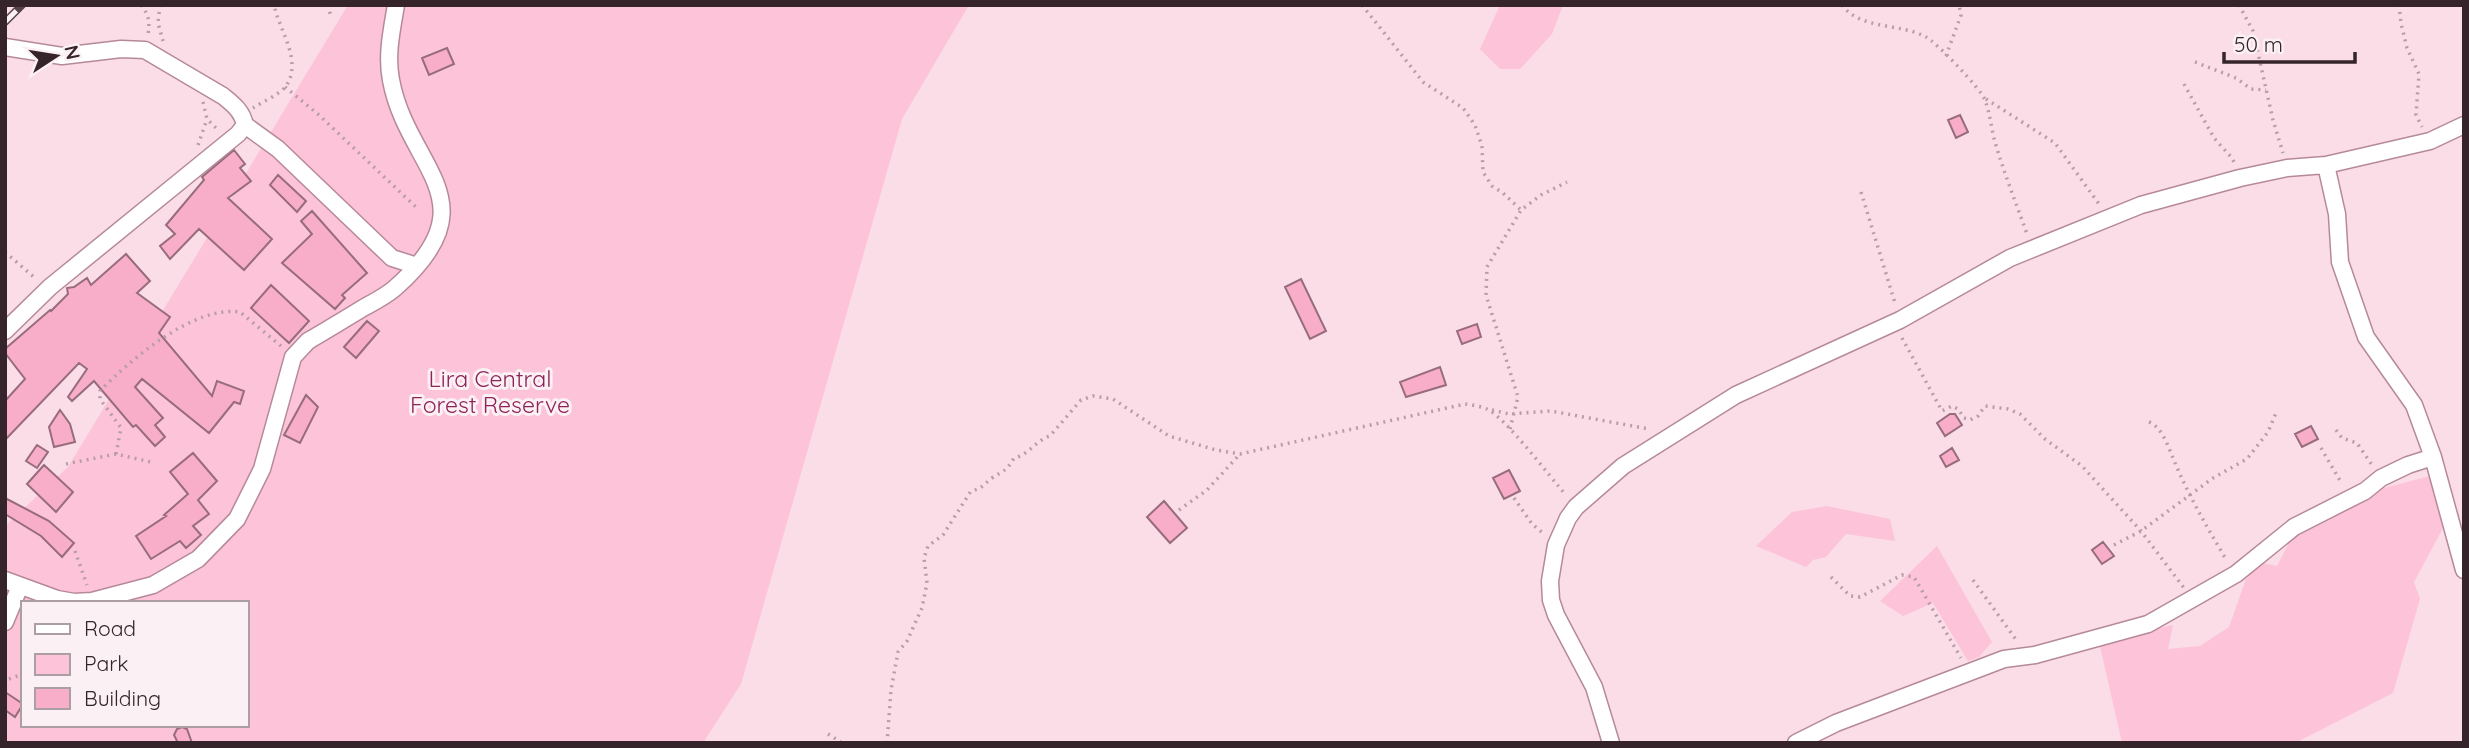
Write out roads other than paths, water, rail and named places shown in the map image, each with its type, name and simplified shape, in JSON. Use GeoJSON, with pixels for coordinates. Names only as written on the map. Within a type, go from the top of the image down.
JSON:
{"type":"FeatureCollection","features":[{"type":"Feature","properties":{"kind":"street"},"geometry":{"type":"LineString","coordinates":[[5,622],[13,583],[57,599],[92,600],[153,586],[198,559],[237,519],[262,469],[293,357],[308,341],[393,290],[417,266],[435,242],[442,211],[438,185],[400,111],[390,79],[389,51],[396,5]]}},
{"type":"Feature","properties":{"kind":"street"},"geometry":{"type":"LineString","coordinates":[[5,47],[62,56],[121,49],[145,50],[235,105],[244,121],[278,149],[392,258],[417,266]]}},
{"type":"Feature","properties":{"kind":"street"},"geometry":{"type":"LineString","coordinates":[[5,331],[51,287],[229,140],[244,121]]}},
{"type":"Feature","properties":{"kind":"street"},"geometry":{"type":"LineString","coordinates":[[1611,743],[1594,687],[1556,615],[1551,600],[1550,581],[1556,545],[1576,507],[1623,466],[1735,395],[1897,321],[2010,258],[2032,249],[2141,205],[2240,178],[2287,168],[2326,165],[2430,141],[2464,125]]}},
{"type":"Feature","properties":{"kind":"street"},"geometry":{"type":"LineString","coordinates":[[2326,165],[2337,214],[2340,262],[2366,338],[2414,405],[2433,457],[2464,570]]}},
{"type":"Feature","properties":{"kind":"street"},"geometry":{"type":"LineString","coordinates":[[392,258],[393,290]]}},
{"type":"Feature","properties":{"kind":"street"},"geometry":{"type":"LineString","coordinates":[[1796,743],[1836,723],[2004,659],[2035,655],[2148,624],[2236,574],[2294,527],[2350,498],[2381,478],[2433,457]]}},
{"type":"Feature","properties":{"kind":"railway"},"geometry":{"type":"LineString","coordinates":[[5,22],[22,5]]}},
{"type":"Feature","properties":{"kind":"park label","name":"Lira Central Forest Reserve"},"geometry":{"type":"Point","coordinates":[490,392]}}]}
